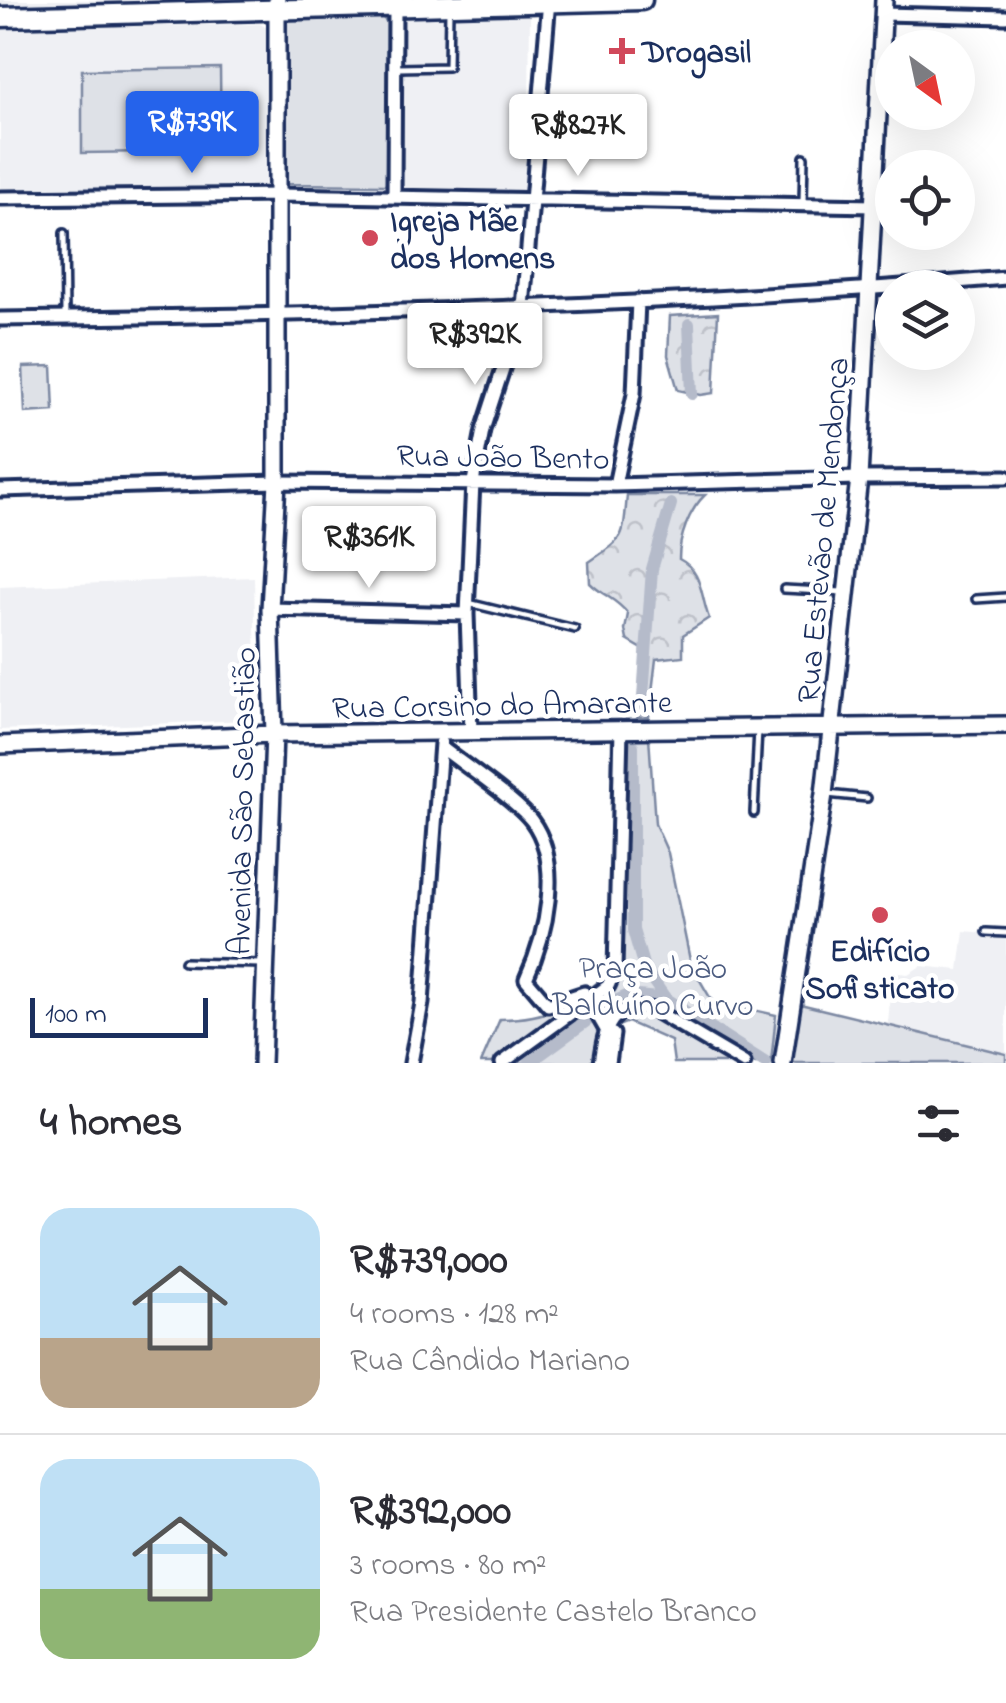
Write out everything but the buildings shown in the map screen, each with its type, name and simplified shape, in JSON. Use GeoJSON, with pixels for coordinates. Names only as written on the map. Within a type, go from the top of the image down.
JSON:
{"type":"FeatureCollection","features":[{"type":"Feature","properties":{"kind":"main road"},"geometry":{"type":"LineString","coordinates":[[0,17],[277,5],[449,6],[642,0]]}},
{"type":"Feature","properties":{"kind":"street"},"geometry":{"type":"LineString","coordinates":[[471,732],[468,608],[473,482],[484,430],[523,307],[549,1]]}},
{"type":"Feature","properties":{"kind":"street","name":"Avenida São Sebastião"},"geometry":{"type":"LineString","coordinates":[[262,1063],[274,734],[270,610],[277,482],[277,5]]}},
{"type":"Feature","properties":{"kind":"street"},"geometry":{"type":"LineString","coordinates":[[394,197],[395,6]]}},
{"type":"Feature","properties":{"kind":"street"},"geometry":{"type":"LineString","coordinates":[[884,7],[1006,17]]}},
{"type":"Feature","properties":{"kind":"street","name":"Rua Estevão de Mendonça"},"geometry":{"type":"LineString","coordinates":[[878,150],[884,7]]}},
{"type":"Feature","properties":{"kind":"street"},"geometry":{"type":"LineString","coordinates":[[0,198],[279,195],[875,206]]}},
{"type":"Feature","properties":{"kind":"street","name":"Rua Estevão de Mendonça"},"geometry":{"type":"LineString","coordinates":[[783,1063],[824,794],[859,478],[875,223]]}},
{"type":"Feature","properties":{"kind":"street"},"geometry":{"type":"LineString","coordinates":[[0,319],[278,316],[523,307],[1006,278]]}},
{"type":"Feature","properties":{"kind":"street"},"geometry":{"type":"LineString","coordinates":[[615,485],[634,394],[638,302]]}},
{"type":"Feature","properties":{"kind":"street","name":"Rua João Bento"},"geometry":{"type":"LineString","coordinates":[[0,490],[277,482],[615,485],[1006,477]]}},
{"type":"Feature","properties":{"kind":"street"},"geometry":{"type":"LineString","coordinates":[[270,610],[468,608]]}},
{"type":"Feature","properties":{"kind":"street","name":"Rua Corsino do Amarante"},"geometry":{"type":"LineString","coordinates":[[0,744],[274,734],[441,740],[471,732],[1006,725]]}},
{"type":"Feature","properties":{"kind":"street"},"geometry":{"type":"LineString","coordinates":[[600,1063],[600,1018],[616,970],[621,729]]}},
{"type":"Feature","properties":{"kind":"street"},"geometry":{"type":"LineString","coordinates":[[441,740],[530,818],[541,836],[548,862],[546,910],[537,956],[526,979],[548,1005],[584,993],[600,1018],[609,1063]]}},
{"type":"Feature","properties":{"kind":"street"},"geometry":{"type":"LineString","coordinates":[[411,1063],[422,1003],[441,740]]}},
{"type":"Feature","properties":{"kind":"street"},"geometry":{"type":"LineString","coordinates":[[502,1063],[600,1018],[630,1010],[654,1010],[744,1063]]}},
{"type":"Feature","properties":{"kind":"lane"},"geometry":{"type":"LineString","coordinates":[[395,68],[448,68],[449,6]]}},
{"type":"Feature","properties":{"kind":"lane"},"geometry":{"type":"LineString","coordinates":[[802,205],[804,157]]}},
{"type":"Feature","properties":{"kind":"lane"},"geometry":{"type":"LineString","coordinates":[[64,233],[65,318]]}},
{"type":"Feature","properties":{"kind":"lane"},"geometry":{"type":"LineString","coordinates":[[784,589],[845,592]]}},
{"type":"Feature","properties":{"kind":"lane"},"geometry":{"type":"LineString","coordinates":[[976,599],[1006,597]]}},
{"type":"Feature","properties":{"kind":"lane"},"geometry":{"type":"LineString","coordinates":[[468,608],[575,629]]}},
{"type":"Feature","properties":{"kind":"lane"},"geometry":{"type":"LineString","coordinates":[[754,813],[758,726]]}},
{"type":"Feature","properties":{"kind":"lane"},"geometry":{"type":"LineString","coordinates":[[824,794],[866,798]]}},
{"type":"Feature","properties":{"kind":"lane"},"geometry":{"type":"LineString","coordinates":[[986,932],[1006,933]]}},
{"type":"Feature","properties":{"kind":"lane"},"geometry":{"type":"LineString","coordinates":[[184,962],[265,964]]}},
{"type":"Feature","properties":{"kind":"shaded area"},"geometry":{"type":"Polygon","coordinates":[[[0,0],[269,0],[269,4],[0,9],[0,0]]]}},
{"type":"Feature","properties":{"kind":"shaded area"},"geometry":{"type":"Polygon","coordinates":[[[399,13],[530,14],[528,198],[396,196],[399,13]]]}},
{"type":"Feature","properties":{"kind":"shaded area"},"geometry":{"type":"Polygon","coordinates":[[[260,24],[269,29],[264,185],[0,191],[0,29],[260,24]]]}},
{"type":"Feature","properties":{"kind":"shaded area"},"geometry":{"type":"Polygon","coordinates":[[[254,577],[257,714],[249,720],[0,730],[0,587],[254,577]]]}},
{"type":"Feature","properties":{"kind":"shaded area"},"geometry":{"type":"Polygon","coordinates":[[[964,931],[1006,935],[1006,1054],[888,1025],[892,972],[908,974],[921,966],[959,970],[964,931]]]}},
{"type":"Feature","properties":{"kind":"green space"},"geometry":{"type":"Polygon","coordinates":[[[382,17],[388,23],[386,185],[285,184],[285,21],[382,17]]]}},
{"type":"Feature","properties":{"kind":"green space"},"geometry":{"type":"Polygon","coordinates":[[[220,68],[221,151],[82,153],[82,70],[220,68]]]}},
{"type":"Feature","properties":{"kind":"green space"},"geometry":{"type":"Polygon","coordinates":[[[718,313],[714,393],[701,395],[678,390],[668,355],[670,316],[718,313]]]}},
{"type":"Feature","properties":{"kind":"green space"},"geometry":{"type":"Polygon","coordinates":[[[52,366],[54,411],[25,413],[23,367],[52,366]]]}},
{"type":"Feature","properties":{"kind":"green space"},"geometry":{"type":"Polygon","coordinates":[[[627,495],[705,495],[686,525],[679,559],[697,577],[709,618],[683,635],[683,656],[656,659],[649,717],[637,717],[644,650],[627,640],[628,614],[590,583],[589,562],[620,536],[627,495]]]}},
{"type":"Feature","properties":{"kind":"green space","name":"Praça João Balduíno Curvo"},"geometry":{"type":"Polygon","coordinates":[[[649,737],[655,824],[668,853],[691,965],[712,1001],[776,1015],[771,1063],[674,1063],[671,1041],[628,1022],[597,1034],[593,1063],[481,1063],[500,1019],[533,1016],[561,1007],[611,971],[612,740],[649,737]]]}},
{"type":"Feature","properties":{"kind":"green space"},"geometry":{"type":"Polygon","coordinates":[[[796,1003],[1006,1054],[1006,1063],[791,1063],[796,1003]]]}},
{"type":"Feature","properties":{"kind":"waterway"},"geometry":{"type":"LineString","coordinates":[[689,324],[692,394]]}},
{"type":"Feature","properties":{"kind":"waterway"},"geometry":{"type":"LineString","coordinates":[[642,711],[652,569],[671,504]]}},
{"type":"Feature","properties":{"kind":"waterway"},"geometry":{"type":"LineString","coordinates":[[633,746],[633,930],[644,968],[666,999],[766,1063]]}},
{"type":"Feature","properties":{"kind":"waterway"},"geometry":{"type":"LineString","coordinates":[[529,1063],[613,1002],[629,995],[666,999]]}},
{"type":"Feature","properties":{"kind":"place","name":"Drogasil"},"geometry":{"type":"Point","coordinates":[622,51]}},
{"type":"Feature","properties":{"kind":"place","name":"Igreja Mãe dos Homens"},"geometry":{"type":"Point","coordinates":[370,238]}},
{"type":"Feature","properties":{"kind":"place","name":"Edifício Sofisticato"},"geometry":{"type":"Point","coordinates":[880,915]}}]}
